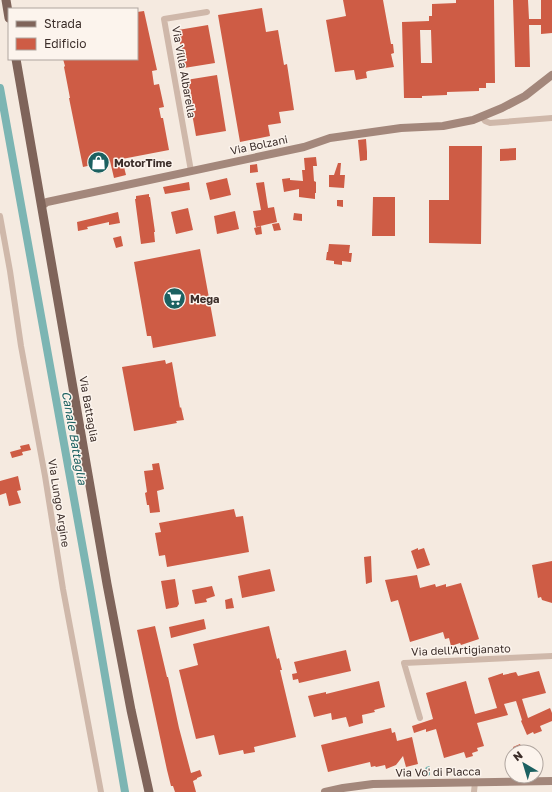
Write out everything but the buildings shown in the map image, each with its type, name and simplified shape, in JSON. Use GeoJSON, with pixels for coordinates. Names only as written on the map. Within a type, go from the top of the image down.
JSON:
{"type":"FeatureCollection","features":[{"type":"Feature","properties":{"kind":"main road"},"geometry":{"type":"LineString","coordinates":[[6,0],[8,12]]}},
{"type":"Feature","properties":{"kind":"main road","name":"Via Battaglia"},"geometry":{"type":"LineString","coordinates":[[16,60],[107,584],[131,710],[149,792]]}},
{"type":"Feature","properties":{"kind":"street","name":"Via Villa Albarella"},"geometry":{"type":"LineString","coordinates":[[191,171],[164,19],[207,12]]}},
{"type":"Feature","properties":{"kind":"street","name":"Via Bolzani"},"geometry":{"type":"LineString","coordinates":[[42,206],[47,202],[304,147],[330,138],[401,128],[443,126],[473,120],[502,108],[525,96],[552,75]]}},
{"type":"Feature","properties":{"kind":"street"},"geometry":{"type":"LineString","coordinates":[[481,116],[485,121],[490,123],[552,118]]}},
{"type":"Feature","properties":{"kind":"street","name":"Via Lungo Argine"},"geometry":{"type":"LineString","coordinates":[[0,216],[63,589],[102,792]]}},
{"type":"Feature","properties":{"kind":"street","name":"Via dell'Artigianato"},"geometry":{"type":"LineString","coordinates":[[420,718],[404,663],[552,656]]}},
{"type":"Feature","properties":{"kind":"street","name":"Via Vo' di Placca"},"geometry":{"type":"LineString","coordinates":[[325,792],[373,784],[552,781]]}},
{"type":"Feature","properties":{"kind":"street"},"geometry":{"type":"LineString","coordinates":[[474,792],[475,782]]}},
{"type":"Feature","properties":{"kind":"water"},"geometry":{"type":"Polygon","coordinates":[[[429,766],[430,775],[422,776],[421,771],[429,766]]]}},
{"type":"Feature","properties":{"kind":"waterway","name":"Canale Battaglia"},"geometry":{"type":"LineString","coordinates":[[0,88],[90,588],[125,792]]}},
{"type":"Feature","properties":{"kind":"place","name":"MotorTime"},"geometry":{"type":"Point","coordinates":[99,163]}},
{"type":"Feature","properties":{"kind":"place","name":"Mega"},"geometry":{"type":"Point","coordinates":[175,299]}}]}
